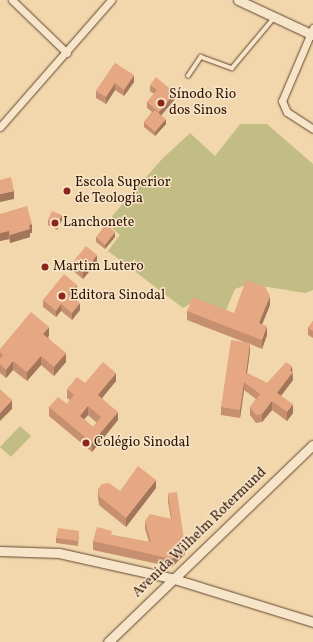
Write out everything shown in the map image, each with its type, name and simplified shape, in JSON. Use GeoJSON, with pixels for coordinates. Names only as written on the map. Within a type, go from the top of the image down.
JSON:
{"type":"FeatureCollection","features":[{"type":"Feature","properties":{"kind":"street"},"geometry":{"type":"LineString","coordinates":[[12,0],[67,53]]}},
{"type":"Feature","properties":{"kind":"street"},"geometry":{"type":"LineString","coordinates":[[0,127],[67,53],[111,0]]}},
{"type":"Feature","properties":{"kind":"street"},"geometry":{"type":"LineString","coordinates":[[238,0],[312,32],[282,101],[286,112],[313,129]]}},
{"type":"Feature","properties":{"kind":"street","name":"Avenida Wilhelm Rotermund"},"geometry":{"type":"LineString","coordinates":[[108,642],[171,578],[313,445]]}},
{"type":"Feature","properties":{"kind":"street"},"geometry":{"type":"LineString","coordinates":[[0,551],[60,553],[171,578],[313,622]]}},
{"type":"Feature","properties":{"kind":"lane"},"geometry":{"type":"LineString","coordinates":[[188,76],[201,57],[232,68],[275,17]]}},
{"type":"Feature","properties":{"kind":"shaded area"},"geometry":{"type":"Polygon","coordinates":[[[240,124],[267,124],[313,164],[313,290],[305,293],[249,284],[235,289],[224,315],[202,305],[190,304],[183,308],[108,251],[120,235],[106,223],[162,159],[190,133],[215,156],[240,124]]]}},
{"type":"Feature","properties":{"kind":"shaded area"},"geometry":{"type":"Polygon","coordinates":[[[20,426],[31,436],[11,457],[0,447],[20,426]]]}},
{"type":"Feature","properties":{"kind":"building"},"geometry":{"type":"Polygon","coordinates":[[[115,63],[134,75],[124,90],[115,83],[106,97],[96,91],[115,63]]]}},
{"type":"Feature","properties":{"kind":"building","name":"Sínodo Rio dos Sinos"},"geometry":{"type":"Polygon","coordinates":[[[156,77],[175,93],[159,112],[147,102],[157,90],[150,85],[156,77]]]}},
{"type":"Feature","properties":{"kind":"building"},"geometry":{"type":"Polygon","coordinates":[[[155,110],[166,119],[155,132],[144,122],[155,110]]]}},
{"type":"Feature","properties":{"kind":"building"},"geometry":{"type":"Polygon","coordinates":[[[11,177],[14,191],[0,194],[0,180],[11,177]]]}},
{"type":"Feature","properties":{"kind":"building"},"geometry":{"type":"Polygon","coordinates":[[[27,206],[32,224],[29,225],[30,229],[10,235],[9,231],[0,233],[0,214],[27,206]]]}},
{"type":"Feature","properties":{"kind":"building"},"geometry":{"type":"Polygon","coordinates":[[[52,211],[62,215],[57,225],[48,220],[52,211]]]}},
{"type":"Feature","properties":{"kind":"building"},"geometry":{"type":"Polygon","coordinates":[[[106,224],[115,232],[105,245],[96,237],[106,224]]]}},
{"type":"Feature","properties":{"kind":"building"},"geometry":{"type":"Polygon","coordinates":[[[86,246],[97,255],[83,272],[72,263],[86,246]]]}},
{"type":"Feature","properties":{"kind":"building","name":"Editora Sinodal"},"geometry":{"type":"Polygon","coordinates":[[[64,274],[77,285],[69,294],[80,303],[72,313],[61,304],[56,311],[43,300],[64,274]]]}},
{"type":"Feature","properties":{"kind":"building"},"geometry":{"type":"Polygon","coordinates":[[[246,280],[265,287],[270,296],[259,323],[267,326],[262,340],[187,311],[193,297],[234,313],[246,280]]]}},
{"type":"Feature","properties":{"kind":"building"},"geometry":{"type":"Polygon","coordinates":[[[31,312],[49,327],[43,334],[66,353],[54,367],[41,356],[27,372],[13,361],[6,370],[0,364],[0,359],[3,355],[0,352],[0,349],[31,312]]]}},
{"type":"Feature","properties":{"kind":"building"},"geometry":{"type":"Polygon","coordinates":[[[313,321],[313,331],[308,328],[313,321]]]}},
{"type":"Feature","properties":{"kind":"building"},"geometry":{"type":"Polygon","coordinates":[[[231,340],[250,343],[246,373],[267,383],[286,362],[292,366],[290,370],[293,372],[277,393],[293,404],[287,412],[272,401],[262,414],[256,415],[250,407],[260,394],[244,382],[240,410],[221,407],[231,340]]]}},
{"type":"Feature","properties":{"kind":"building"},"geometry":{"type":"Polygon","coordinates":[[[103,362],[116,373],[98,395],[118,412],[92,443],[49,407],[58,397],[67,404],[74,395],[67,389],[77,377],[85,383],[103,362]],[[88,406],[80,416],[93,427],[101,417],[88,406]]]}},
{"type":"Feature","properties":{"kind":"building"},"geometry":{"type":"Polygon","coordinates":[[[0,389],[12,400],[0,413],[0,389]]]}},
{"type":"Feature","properties":{"kind":"building"},"geometry":{"type":"Polygon","coordinates":[[[138,466],[156,480],[126,518],[99,496],[98,489],[102,484],[109,483],[120,491],[138,466]]]}},
{"type":"Feature","properties":{"kind":"building"},"geometry":{"type":"Polygon","coordinates":[[[177,492],[185,546],[172,559],[93,541],[97,527],[112,531],[111,535],[151,542],[145,521],[150,514],[172,519],[168,493],[177,492]]]}},
{"type":"Feature","properties":{"kind":"building"},"geometry":{"type":"Polygon","coordinates":[[[58,528],[79,531],[78,541],[56,538],[58,528]]]}},
{"type":"Feature","properties":{"kind":"place","name":"Sínodo Rio dos Sinos"},"geometry":{"type":"Point","coordinates":[161,103]}},
{"type":"Feature","properties":{"kind":"place","name":"Escola Superior de Teologia"},"geometry":{"type":"Point","coordinates":[67,191]}},
{"type":"Feature","properties":{"kind":"place","name":"Lanchonete"},"geometry":{"type":"Point","coordinates":[55,223]}},
{"type":"Feature","properties":{"kind":"place","name":"Martim Lutero"},"geometry":{"type":"Point","coordinates":[45,267]}},
{"type":"Feature","properties":{"kind":"place","name":"Editora Sinodal"},"geometry":{"type":"Point","coordinates":[62,296]}},
{"type":"Feature","properties":{"kind":"place","name":"Colégio Sinodal"},"geometry":{"type":"Point","coordinates":[86,443]}}]}
